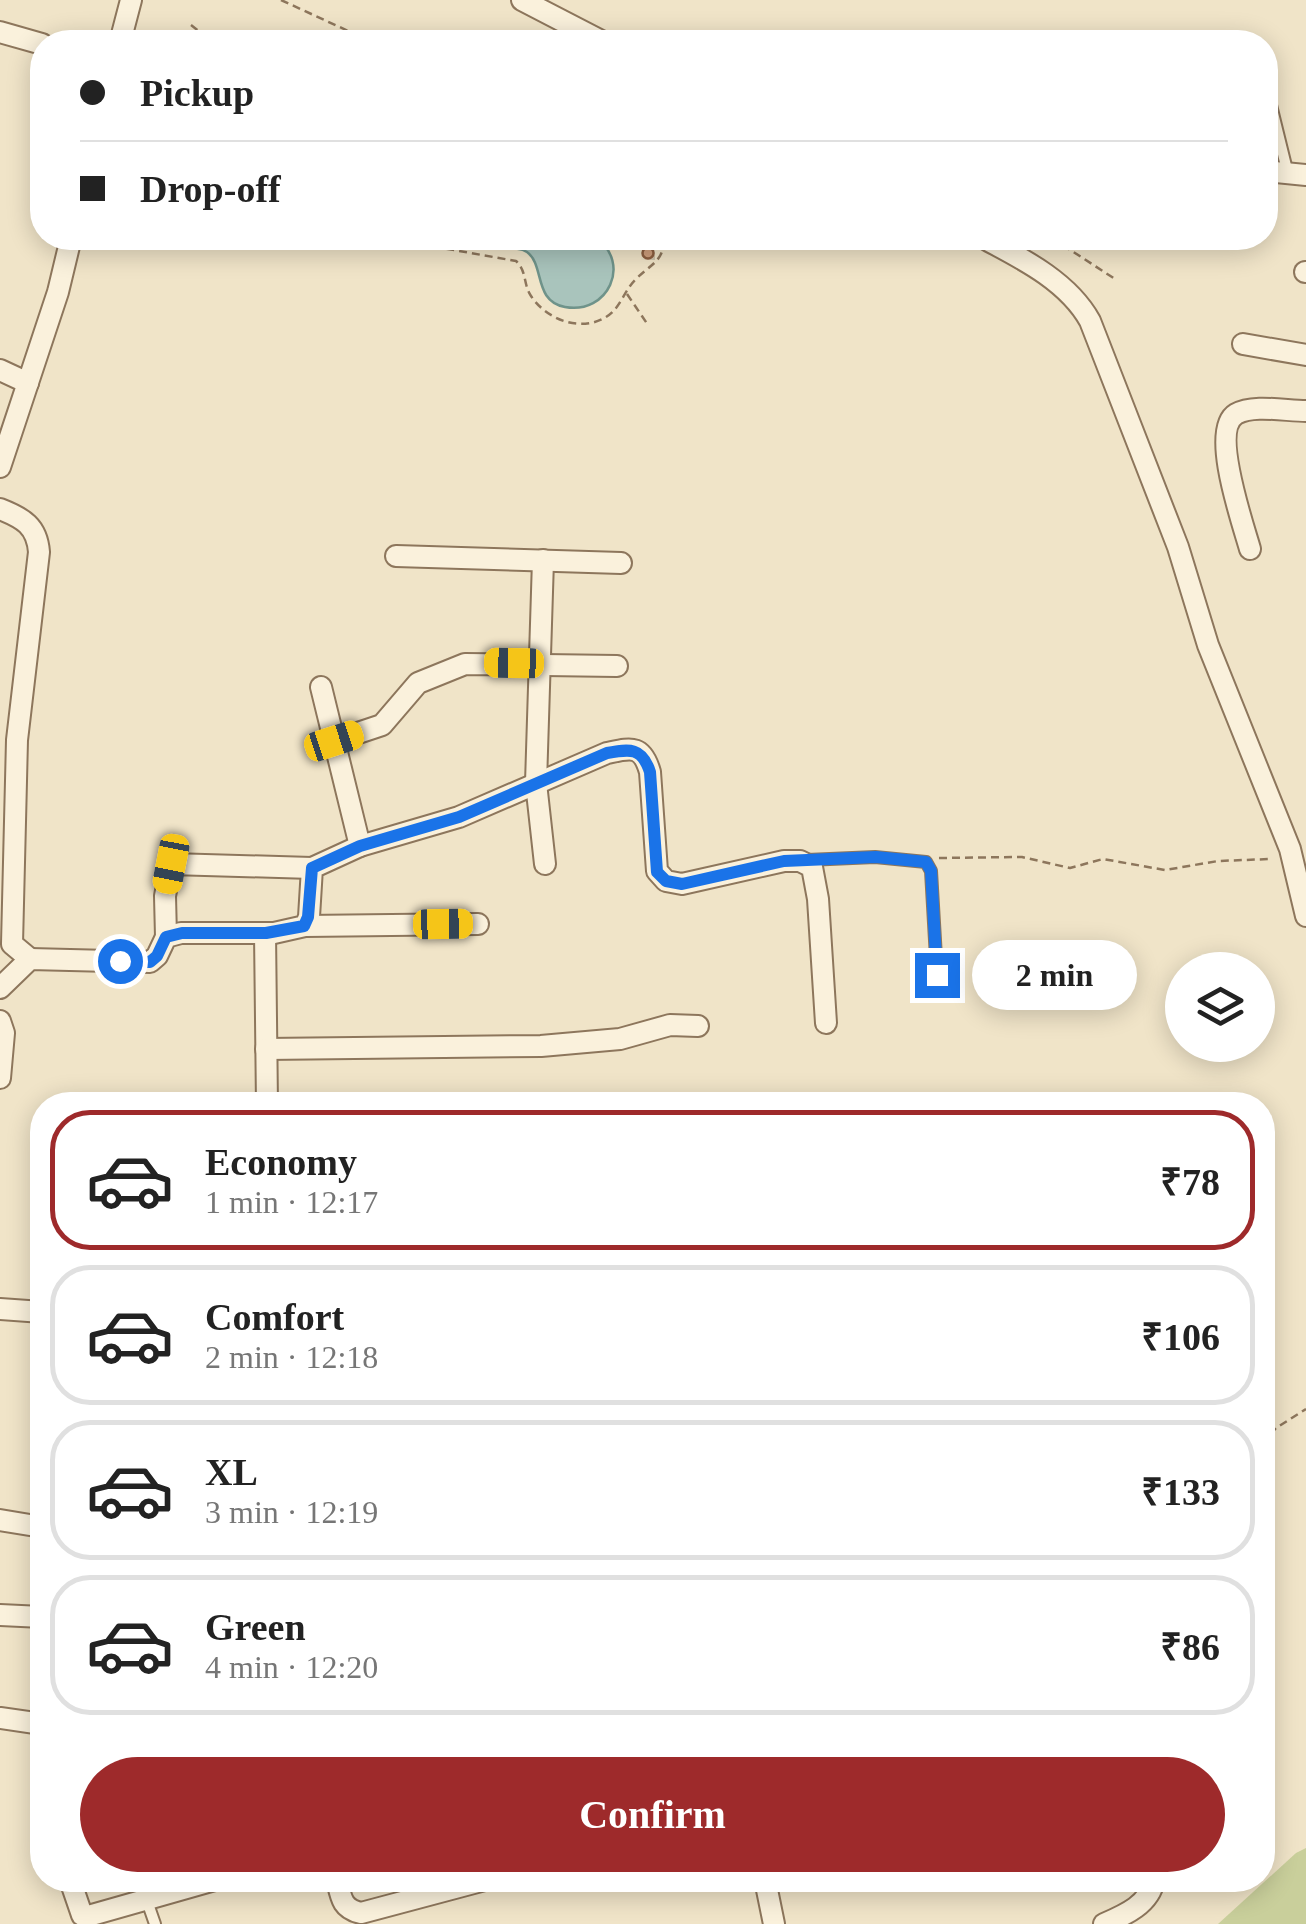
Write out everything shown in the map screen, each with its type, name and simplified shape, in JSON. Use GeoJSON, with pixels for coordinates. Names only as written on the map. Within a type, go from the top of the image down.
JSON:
{"type":"FeatureCollection","features":[{"type":"Feature","properties":{"kind":"street"},"geometry":{"type":"LineString","coordinates":[[123,30],[132,0]]}},
{"type":"Feature","properties":{"kind":"street"},"geometry":{"type":"LineString","coordinates":[[522,0],[580,30]]}},
{"type":"Feature","properties":{"kind":"street"},"geometry":{"type":"LineString","coordinates":[[0,32],[30,41]]}},
{"type":"Feature","properties":{"kind":"street"},"geometry":{"type":"LineString","coordinates":[[0,466],[68,250]]}},
{"type":"Feature","properties":{"kind":"street"},"geometry":{"type":"LineString","coordinates":[[1004,250],[1052,278],[1082,305],[1090,320],[1178,546],[1208,645],[1292,858],[1306,916]]}},
{"type":"Feature","properties":{"kind":"street"},"geometry":{"type":"LineString","coordinates":[[1242,344],[1306,355]]}},
{"type":"Feature","properties":{"kind":"street"},"geometry":{"type":"LineString","coordinates":[[0,370],[28,382]]}},
{"type":"Feature","properties":{"kind":"street"},"geometry":{"type":"LineString","coordinates":[[1250,550],[1228,466],[1224,434],[1229,421],[1249,410],[1306,412]]}},
{"type":"Feature","properties":{"kind":"street"},"geometry":{"type":"LineString","coordinates":[[0,509],[17,516],[38,536],[18,740],[12,944],[30,960],[150,962],[166,937],[165,896],[171,864],[312,868],[360,846],[459,817],[607,753],[628,749],[646,758],[657,872],[666,881],[682,884],[800,860],[812,867],[826,1023]]}},
{"type":"Feature","properties":{"kind":"street"},"geometry":{"type":"LineString","coordinates":[[396,556],[621,563]]}},
{"type":"Feature","properties":{"kind":"street"},"geometry":{"type":"LineString","coordinates":[[543,560],[536,783],[545,864]]}},
{"type":"Feature","properties":{"kind":"street"},"geometry":{"type":"LineString","coordinates":[[334,741],[382,725],[418,683],[448,670],[486,662],[616,666]]}},
{"type":"Feature","properties":{"kind":"street"},"geometry":{"type":"LineString","coordinates":[[321,687],[360,846]]}},
{"type":"Feature","properties":{"kind":"street"},"geometry":{"type":"LineString","coordinates":[[304,926],[312,868]]}},
{"type":"Feature","properties":{"kind":"street"},"geometry":{"type":"LineString","coordinates":[[166,937],[182,933],[266,933],[304,926],[478,924]]}},
{"type":"Feature","properties":{"kind":"street"},"geometry":{"type":"LineString","coordinates":[[266,933],[267,1092]]}},
{"type":"Feature","properties":{"kind":"street"},"geometry":{"type":"LineString","coordinates":[[0,988],[30,960]]}},
{"type":"Feature","properties":{"kind":"street"},"geometry":{"type":"LineString","coordinates":[[0,1021],[4,1033],[0,1078]]}},
{"type":"Feature","properties":{"kind":"street"},"geometry":{"type":"LineString","coordinates":[[266,1049],[542,1046],[620,1039],[670,1025],[698,1026]]}},
{"type":"Feature","properties":{"kind":"street"},"geometry":{"type":"LineString","coordinates":[[0,1309],[30,1311]]}},
{"type":"Feature","properties":{"kind":"street"},"geometry":{"type":"LineString","coordinates":[[0,1520],[30,1526]]}},
{"type":"Feature","properties":{"kind":"street"},"geometry":{"type":"LineString","coordinates":[[0,1615],[30,1616]]}},
{"type":"Feature","properties":{"kind":"street"},"geometry":{"type":"LineString","coordinates":[[0,1718],[30,1722]]}},
{"type":"Feature","properties":{"kind":"street"},"geometry":{"type":"LineString","coordinates":[[74,1892],[82,1914],[102,1914],[176,1892]]}},
{"type":"Feature","properties":{"kind":"street"},"geometry":{"type":"LineString","coordinates":[[340,1892],[349,1911],[361,1913],[439,1892]]}},
{"type":"Feature","properties":{"kind":"street"},"geometry":{"type":"LineString","coordinates":[[767,1892],[774,1924]]}},
{"type":"Feature","properties":{"kind":"street"},"geometry":{"type":"LineString","coordinates":[[1104,1924],[1130,1912],[1150,1892]]}},
{"type":"Feature","properties":{"kind":"lane"},"geometry":{"type":"LineString","coordinates":[[1278,122],[1297,174]]}},
{"type":"Feature","properties":{"kind":"lane"},"geometry":{"type":"LineString","coordinates":[[800,860],[876,857],[926,862],[931,871],[937,975]]}},
{"type":"Feature","properties":{"kind":"lane"},"geometry":{"type":"LineString","coordinates":[[147,1901],[156,1924]]}},
{"type":"Feature","properties":{"kind":"path"},"geometry":{"type":"LineString","coordinates":[[282,0],[341,30]]}},
{"type":"Feature","properties":{"kind":"path"},"geometry":{"type":"LineString","coordinates":[[191,26],[197,30]]}},
{"type":"Feature","properties":{"kind":"path"},"geometry":{"type":"LineString","coordinates":[[454,250],[516,261],[524,273],[528,292],[544,312],[562,322],[579,323],[605,318],[664,250]]}},
{"type":"Feature","properties":{"kind":"path"},"geometry":{"type":"LineString","coordinates":[[1070,250],[1115,279]]}},
{"type":"Feature","properties":{"kind":"path"},"geometry":{"type":"LineString","coordinates":[[626,292],[648,324]]}},
{"type":"Feature","properties":{"kind":"path"},"geometry":{"type":"LineString","coordinates":[[926,862],[950,856],[1022,856],[1070,868],[1103,859],[1164,870],[1218,861],[1292,858]]}},
{"type":"Feature","properties":{"kind":"path"},"geometry":{"type":"LineString","coordinates":[[1275,1429],[1306,1409]]}},
{"type":"Feature","properties":{"kind":"green space"},"geometry":{"type":"Polygon","coordinates":[[[1306,1848],[1306,1924],[1218,1924],[1253,1892],[1275,1892],[1275,1872],[1306,1848]]]}},
{"type":"Feature","properties":{"kind":"water"},"geometry":{"type":"Polygon","coordinates":[[[521,250],[608,250],[613,273],[610,285],[593,303],[565,307],[548,298],[527,252],[521,250]]]}},
{"type":"Feature","properties":{"kind":"building"},"geometry":{"type":"Polygon","coordinates":[[[644,250],[652,250],[652,257],[644,257],[644,250]]]}},
{"type":"Feature","properties":{"kind":"route"},"geometry":{"type":"LineString","coordinates":[[120,961],[150,962],[166,937],[182,933],[266,933],[304,926],[312,868],[360,846],[459,817],[607,753],[628,749],[646,758],[657,872],[666,881],[682,884],[784,861],[876,857],[926,862],[931,871],[937,975]]}}]}
